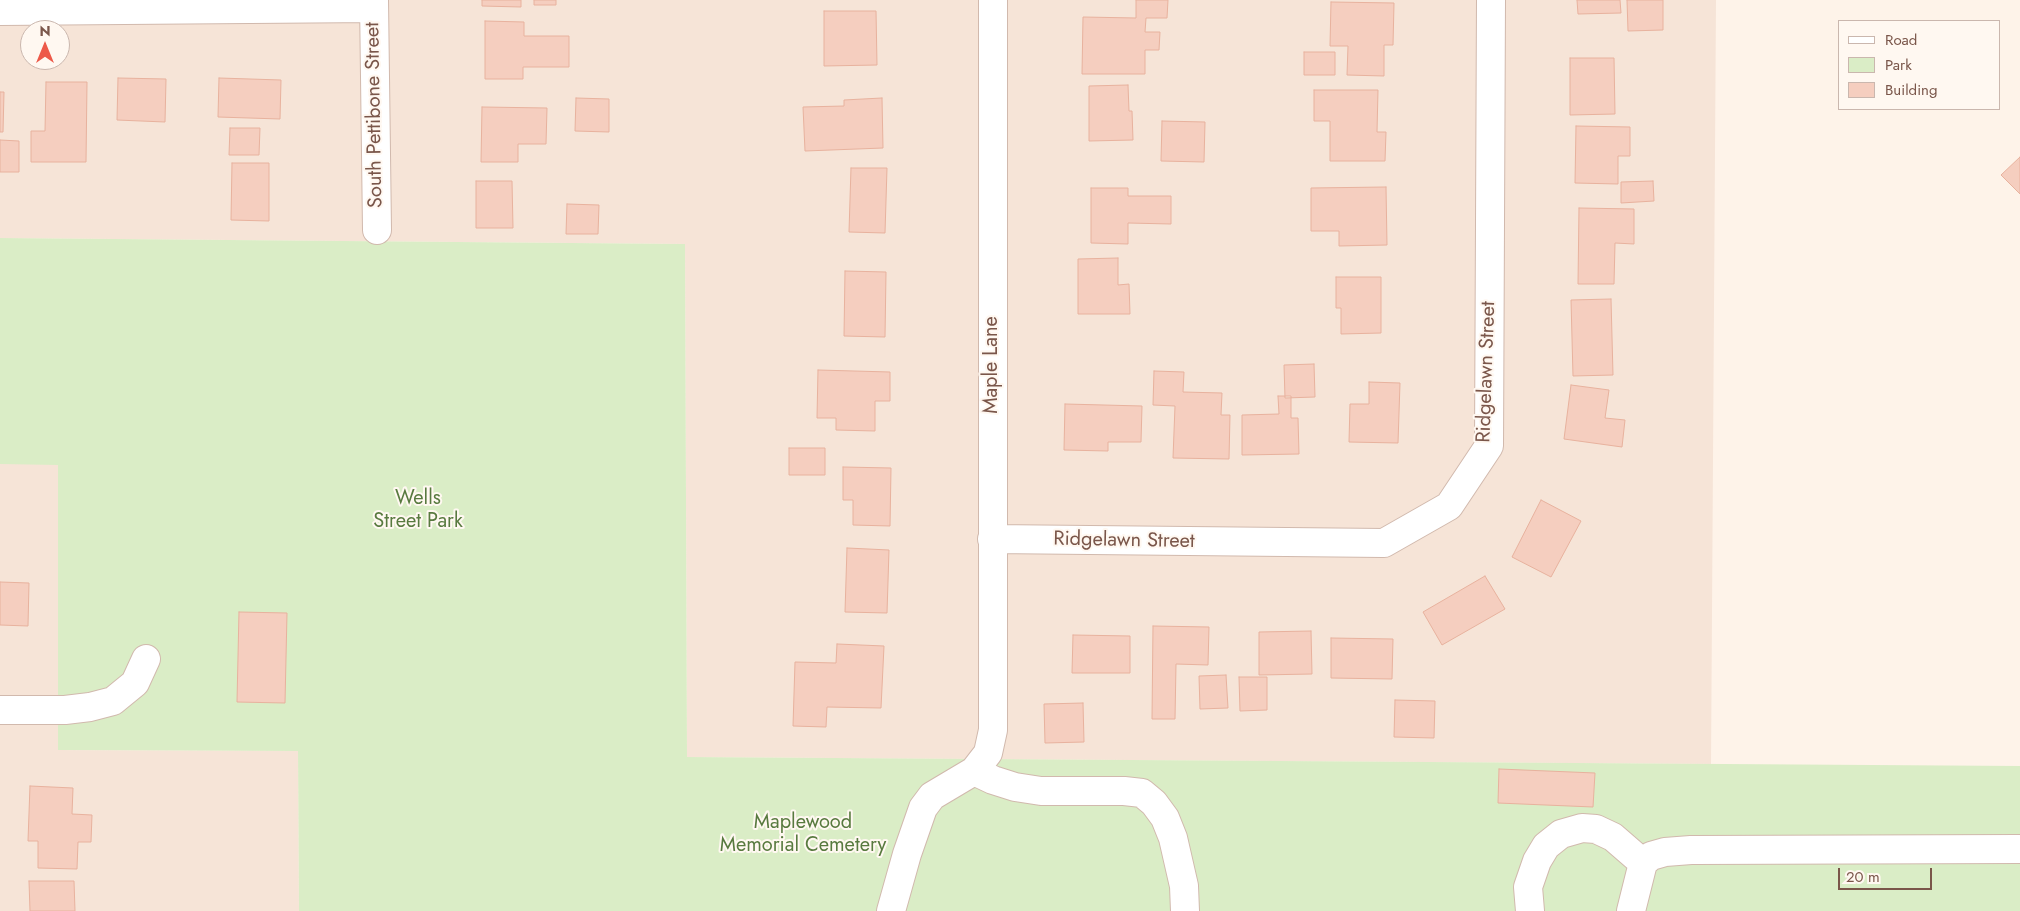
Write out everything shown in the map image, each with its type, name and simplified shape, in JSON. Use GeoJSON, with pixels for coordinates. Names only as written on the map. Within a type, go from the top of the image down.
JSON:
{"type":"FeatureCollection","features":[{"type":"Feature","properties":{"kind":"street","name":"Maple Lane"},"geometry":{"type":"LineString","coordinates":[[974,771],[988,753],[993,730],[993,0]]}},
{"type":"Feature","properties":{"kind":"street","name":"Ridgelawn Street"},"geometry":{"type":"LineString","coordinates":[[992,539],[1384,543],[1449,506],[1489,446],[1491,0]]}},
{"type":"Feature","properties":{"kind":"street"},"geometry":{"type":"LineString","coordinates":[[0,11],[374,4]]}},
{"type":"Feature","properties":{"kind":"street","name":"South Pettibone Street"},"geometry":{"type":"LineString","coordinates":[[374,4],[377,230]]}},
{"type":"Feature","properties":{"kind":"street"},"geometry":{"type":"LineString","coordinates":[[0,710],[65,710],[90,708],[113,701],[135,683],[146,659]]}},
{"type":"Feature","properties":{"kind":"street"},"geometry":{"type":"LineString","coordinates":[[891,911],[907,854],[923,808],[932,796],[974,771],[1015,787],[1041,791],[1124,791],[1142,793],[1154,803],[1164,818],[1173,838],[1184,886],[1185,911]]}},
{"type":"Feature","properties":{"kind":"street"},"geometry":{"type":"LineString","coordinates":[[1530,911],[1528,887],[1536,861],[1546,846],[1561,834],[1582,828],[1596,829],[1613,837],[1643,863]]}},
{"type":"Feature","properties":{"kind":"street"},"geometry":{"type":"LineString","coordinates":[[1631,911],[1643,863],[1651,856],[1665,852],[1691,850],[2020,849]]}},
{"type":"Feature","properties":{"kind":"shaded area"},"geometry":{"type":"Polygon","coordinates":[[[0,0],[1716,0],[1711,764],[687,757],[685,244],[0,238],[0,0]]]}},
{"type":"Feature","properties":{"kind":"shaded area"},"geometry":{"type":"Polygon","coordinates":[[[0,464],[58,464],[58,750],[298,751],[299,911],[0,911],[0,464]]]}},
{"type":"Feature","properties":{"kind":"green space","name":"Wells Street Park"},"geometry":{"type":"Polygon","coordinates":[[[0,238],[685,244],[687,757],[2020,766],[2020,911],[299,911],[298,751],[58,750],[58,465],[0,464],[0,238]]]}},
{"type":"Feature","properties":{"kind":"building"},"geometry":{"type":"Polygon","coordinates":[[[482,0],[521,0],[521,7],[482,6],[482,0]]]}},
{"type":"Feature","properties":{"kind":"building"},"geometry":{"type":"Polygon","coordinates":[[[534,0],[556,0],[556,5],[534,5],[534,0]]]}},
{"type":"Feature","properties":{"kind":"building"},"geometry":{"type":"Polygon","coordinates":[[[1136,0],[1168,0],[1167,18],[1146,18],[1145,32],[1160,32],[1159,50],[1145,50],[1145,74],[1082,74],[1083,17],[1136,18],[1136,0]]]}},
{"type":"Feature","properties":{"kind":"building"},"geometry":{"type":"Polygon","coordinates":[[[1577,0],[1620,0],[1621,13],[1578,14],[1577,0]]]}},
{"type":"Feature","properties":{"kind":"building"},"geometry":{"type":"Polygon","coordinates":[[[1627,0],[1663,0],[1663,30],[1628,31],[1627,0]]]}},
{"type":"Feature","properties":{"kind":"building"},"geometry":{"type":"Polygon","coordinates":[[[1331,2],[1394,3],[1393,45],[1384,45],[1384,76],[1347,75],[1348,46],[1330,46],[1331,2]]]}},
{"type":"Feature","properties":{"kind":"building"},"geometry":{"type":"Polygon","coordinates":[[[824,11],[876,11],[877,65],[824,66],[824,11]]]}},
{"type":"Feature","properties":{"kind":"building"},"geometry":{"type":"Polygon","coordinates":[[[485,21],[524,22],[524,36],[569,36],[569,67],[523,67],[523,79],[485,79],[485,21]]]}},
{"type":"Feature","properties":{"kind":"building"},"geometry":{"type":"Polygon","coordinates":[[[1304,52],[1335,52],[1335,75],[1304,75],[1304,52]]]}},
{"type":"Feature","properties":{"kind":"building"},"geometry":{"type":"Polygon","coordinates":[[[1570,58],[1614,58],[1615,114],[1570,115],[1570,58]]]}},
{"type":"Feature","properties":{"kind":"building"},"geometry":{"type":"Polygon","coordinates":[[[118,78],[166,79],[165,122],[117,120],[118,78]]]}},
{"type":"Feature","properties":{"kind":"building"},"geometry":{"type":"Polygon","coordinates":[[[219,78],[281,80],[280,119],[218,117],[219,78]]]}},
{"type":"Feature","properties":{"kind":"building"},"geometry":{"type":"Polygon","coordinates":[[[46,82],[87,82],[86,162],[31,162],[31,131],[45,131],[46,82]]]}},
{"type":"Feature","properties":{"kind":"building"},"geometry":{"type":"Polygon","coordinates":[[[1128,85],[1129,111],[1132,111],[1133,140],[1089,141],[1089,86],[1128,85]]]}},
{"type":"Feature","properties":{"kind":"building"},"geometry":{"type":"Polygon","coordinates":[[[1314,90],[1378,90],[1377,132],[1386,132],[1385,161],[1330,161],[1330,121],[1314,121],[1314,90]]]}},
{"type":"Feature","properties":{"kind":"building"},"geometry":{"type":"Polygon","coordinates":[[[0,92],[4,92],[3,132],[0,132],[0,92]]]}},
{"type":"Feature","properties":{"kind":"building"},"geometry":{"type":"Polygon","coordinates":[[[576,98],[609,99],[609,132],[575,131],[576,98]]]}},
{"type":"Feature","properties":{"kind":"building"},"geometry":{"type":"Polygon","coordinates":[[[882,98],[883,148],[805,151],[803,107],[844,106],[844,100],[882,98]]]}},
{"type":"Feature","properties":{"kind":"building"},"geometry":{"type":"Polygon","coordinates":[[[482,107],[547,108],[546,144],[518,144],[518,162],[481,162],[482,107]]]}},
{"type":"Feature","properties":{"kind":"building"},"geometry":{"type":"Polygon","coordinates":[[[1162,121],[1205,122],[1204,162],[1161,161],[1162,121]]]}},
{"type":"Feature","properties":{"kind":"building"},"geometry":{"type":"Polygon","coordinates":[[[1576,126],[1630,127],[1630,156],[1618,156],[1618,184],[1575,183],[1576,126]]]}},
{"type":"Feature","properties":{"kind":"building"},"geometry":{"type":"Polygon","coordinates":[[[230,128],[260,128],[259,155],[229,155],[230,128]]]}},
{"type":"Feature","properties":{"kind":"building"},"geometry":{"type":"Polygon","coordinates":[[[0,140],[19,141],[19,172],[0,172],[0,140]]]}},
{"type":"Feature","properties":{"kind":"building"},"geometry":{"type":"Polygon","coordinates":[[[2020,157],[2020,194],[2001,175],[2020,157]]]}},
{"type":"Feature","properties":{"kind":"building"},"geometry":{"type":"Polygon","coordinates":[[[232,163],[269,163],[269,221],[231,220],[232,163]]]}},
{"type":"Feature","properties":{"kind":"building"},"geometry":{"type":"Polygon","coordinates":[[[851,168],[887,168],[885,233],[849,232],[851,168]]]}},
{"type":"Feature","properties":{"kind":"building"},"geometry":{"type":"Polygon","coordinates":[[[476,181],[512,181],[513,228],[476,228],[476,181]]]}},
{"type":"Feature","properties":{"kind":"building"},"geometry":{"type":"Polygon","coordinates":[[[1653,181],[1654,201],[1621,203],[1621,182],[1653,181]]]}},
{"type":"Feature","properties":{"kind":"building"},"geometry":{"type":"Polygon","coordinates":[[[1386,187],[1387,245],[1339,246],[1339,231],[1311,231],[1311,188],[1386,187]]]}},
{"type":"Feature","properties":{"kind":"building"},"geometry":{"type":"Polygon","coordinates":[[[1091,188],[1128,188],[1128,196],[1171,196],[1171,224],[1128,223],[1128,244],[1091,243],[1091,188]]]}},
{"type":"Feature","properties":{"kind":"building"},"geometry":{"type":"Polygon","coordinates":[[[567,204],[599,205],[598,234],[566,234],[567,204]]]}},
{"type":"Feature","properties":{"kind":"building"},"geometry":{"type":"Polygon","coordinates":[[[1579,208],[1634,209],[1634,244],[1615,243],[1614,284],[1578,284],[1579,208]]]}},
{"type":"Feature","properties":{"kind":"building"},"geometry":{"type":"Polygon","coordinates":[[[1118,258],[1118,285],[1129,284],[1130,314],[1078,314],[1078,259],[1118,258]]]}},
{"type":"Feature","properties":{"kind":"building"},"geometry":{"type":"Polygon","coordinates":[[[845,271],[886,272],[885,337],[844,336],[845,271]]]}},
{"type":"Feature","properties":{"kind":"building"},"geometry":{"type":"Polygon","coordinates":[[[1336,277],[1381,277],[1381,333],[1341,334],[1341,308],[1336,308],[1336,277]]]}},
{"type":"Feature","properties":{"kind":"building"},"geometry":{"type":"Polygon","coordinates":[[[1611,299],[1613,375],[1573,376],[1571,300],[1611,299]]]}},
{"type":"Feature","properties":{"kind":"building"},"geometry":{"type":"Polygon","coordinates":[[[1314,364],[1315,397],[1285,398],[1284,365],[1314,364]]]}},
{"type":"Feature","properties":{"kind":"building"},"geometry":{"type":"Polygon","coordinates":[[[818,370],[890,372],[890,401],[875,401],[875,431],[836,430],[836,418],[817,418],[818,370]]]}},
{"type":"Feature","properties":{"kind":"building"},"geometry":{"type":"Polygon","coordinates":[[[1154,371],[1184,372],[1183,392],[1222,393],[1221,415],[1230,415],[1229,459],[1173,458],[1175,406],[1153,405],[1154,371]]]}},
{"type":"Feature","properties":{"kind":"building"},"geometry":{"type":"Polygon","coordinates":[[[1369,382],[1400,383],[1398,443],[1349,442],[1350,404],[1369,404],[1369,382]]]}},
{"type":"Feature","properties":{"kind":"building"},"geometry":{"type":"Polygon","coordinates":[[[1571,385],[1609,390],[1605,418],[1625,420],[1622,447],[1564,439],[1571,385]]]}},
{"type":"Feature","properties":{"kind":"building"},"geometry":{"type":"Polygon","coordinates":[[[1278,396],[1291,396],[1291,418],[1298,418],[1299,454],[1242,455],[1242,415],[1279,414],[1278,396]]]}},
{"type":"Feature","properties":{"kind":"building"},"geometry":{"type":"Polygon","coordinates":[[[1065,404],[1142,406],[1141,442],[1108,442],[1108,451],[1064,450],[1065,404]]]}},
{"type":"Feature","properties":{"kind":"building"},"geometry":{"type":"Polygon","coordinates":[[[789,448],[825,448],[825,475],[789,475],[789,448]]]}},
{"type":"Feature","properties":{"kind":"building"},"geometry":{"type":"Polygon","coordinates":[[[843,467],[891,468],[890,526],[853,525],[853,500],[843,500],[843,467]]]}},
{"type":"Feature","properties":{"kind":"building"},"geometry":{"type":"Polygon","coordinates":[[[1541,500],[1581,521],[1551,577],[1512,557],[1541,500]]]}},
{"type":"Feature","properties":{"kind":"building"},"geometry":{"type":"Polygon","coordinates":[[[847,548],[889,550],[887,613],[845,612],[847,548]]]}},
{"type":"Feature","properties":{"kind":"building"},"geometry":{"type":"Polygon","coordinates":[[[1485,576],[1505,609],[1442,645],[1423,612],[1485,576]]]}},
{"type":"Feature","properties":{"kind":"building"},"geometry":{"type":"Polygon","coordinates":[[[0,582],[29,583],[28,626],[0,625],[0,582]]]}},
{"type":"Feature","properties":{"kind":"building"},"geometry":{"type":"Polygon","coordinates":[[[239,612],[287,613],[285,703],[237,702],[239,612]]]}},
{"type":"Feature","properties":{"kind":"building"},"geometry":{"type":"Polygon","coordinates":[[[1153,626],[1209,627],[1208,665],[1176,664],[1175,719],[1152,719],[1153,626]]]}},
{"type":"Feature","properties":{"kind":"building"},"geometry":{"type":"Polygon","coordinates":[[[1311,631],[1312,674],[1259,675],[1259,632],[1311,631]]]}},
{"type":"Feature","properties":{"kind":"building"},"geometry":{"type":"Polygon","coordinates":[[[1073,635],[1130,636],[1130,673],[1072,673],[1073,635]]]}},
{"type":"Feature","properties":{"kind":"building"},"geometry":{"type":"Polygon","coordinates":[[[1331,638],[1393,639],[1392,679],[1331,678],[1331,638]]]}},
{"type":"Feature","properties":{"kind":"building"},"geometry":{"type":"Polygon","coordinates":[[[837,644],[884,646],[881,708],[827,707],[826,727],[793,726],[795,662],[836,663],[837,644]]]}},
{"type":"Feature","properties":{"kind":"building"},"geometry":{"type":"Polygon","coordinates":[[[1226,675],[1228,708],[1200,709],[1199,676],[1226,675]]]}},
{"type":"Feature","properties":{"kind":"building"},"geometry":{"type":"Polygon","coordinates":[[[1239,677],[1267,677],[1267,710],[1240,711],[1239,677]]]}},
{"type":"Feature","properties":{"kind":"building"},"geometry":{"type":"Polygon","coordinates":[[[1395,700],[1435,701],[1434,738],[1394,737],[1395,700]]]}},
{"type":"Feature","properties":{"kind":"building"},"geometry":{"type":"Polygon","coordinates":[[[1083,703],[1084,742],[1045,743],[1044,704],[1083,703]]]}},
{"type":"Feature","properties":{"kind":"building"},"geometry":{"type":"Polygon","coordinates":[[[1499,769],[1595,773],[1593,807],[1498,803],[1499,769]]]}},
{"type":"Feature","properties":{"kind":"building"},"geometry":{"type":"Polygon","coordinates":[[[30,786],[73,788],[72,814],[92,815],[91,842],[78,842],[77,869],[38,868],[38,841],[28,841],[30,786]]]}},
{"type":"Feature","properties":{"kind":"building"},"geometry":{"type":"Polygon","coordinates":[[[29,881],[74,881],[75,911],[30,911],[29,881]]]}},
{"type":"Feature","properties":{"kind":"park label","name":"Maplewood Memorial Cemetery"},"geometry":{"type":"Point","coordinates":[803,834]}}]}
